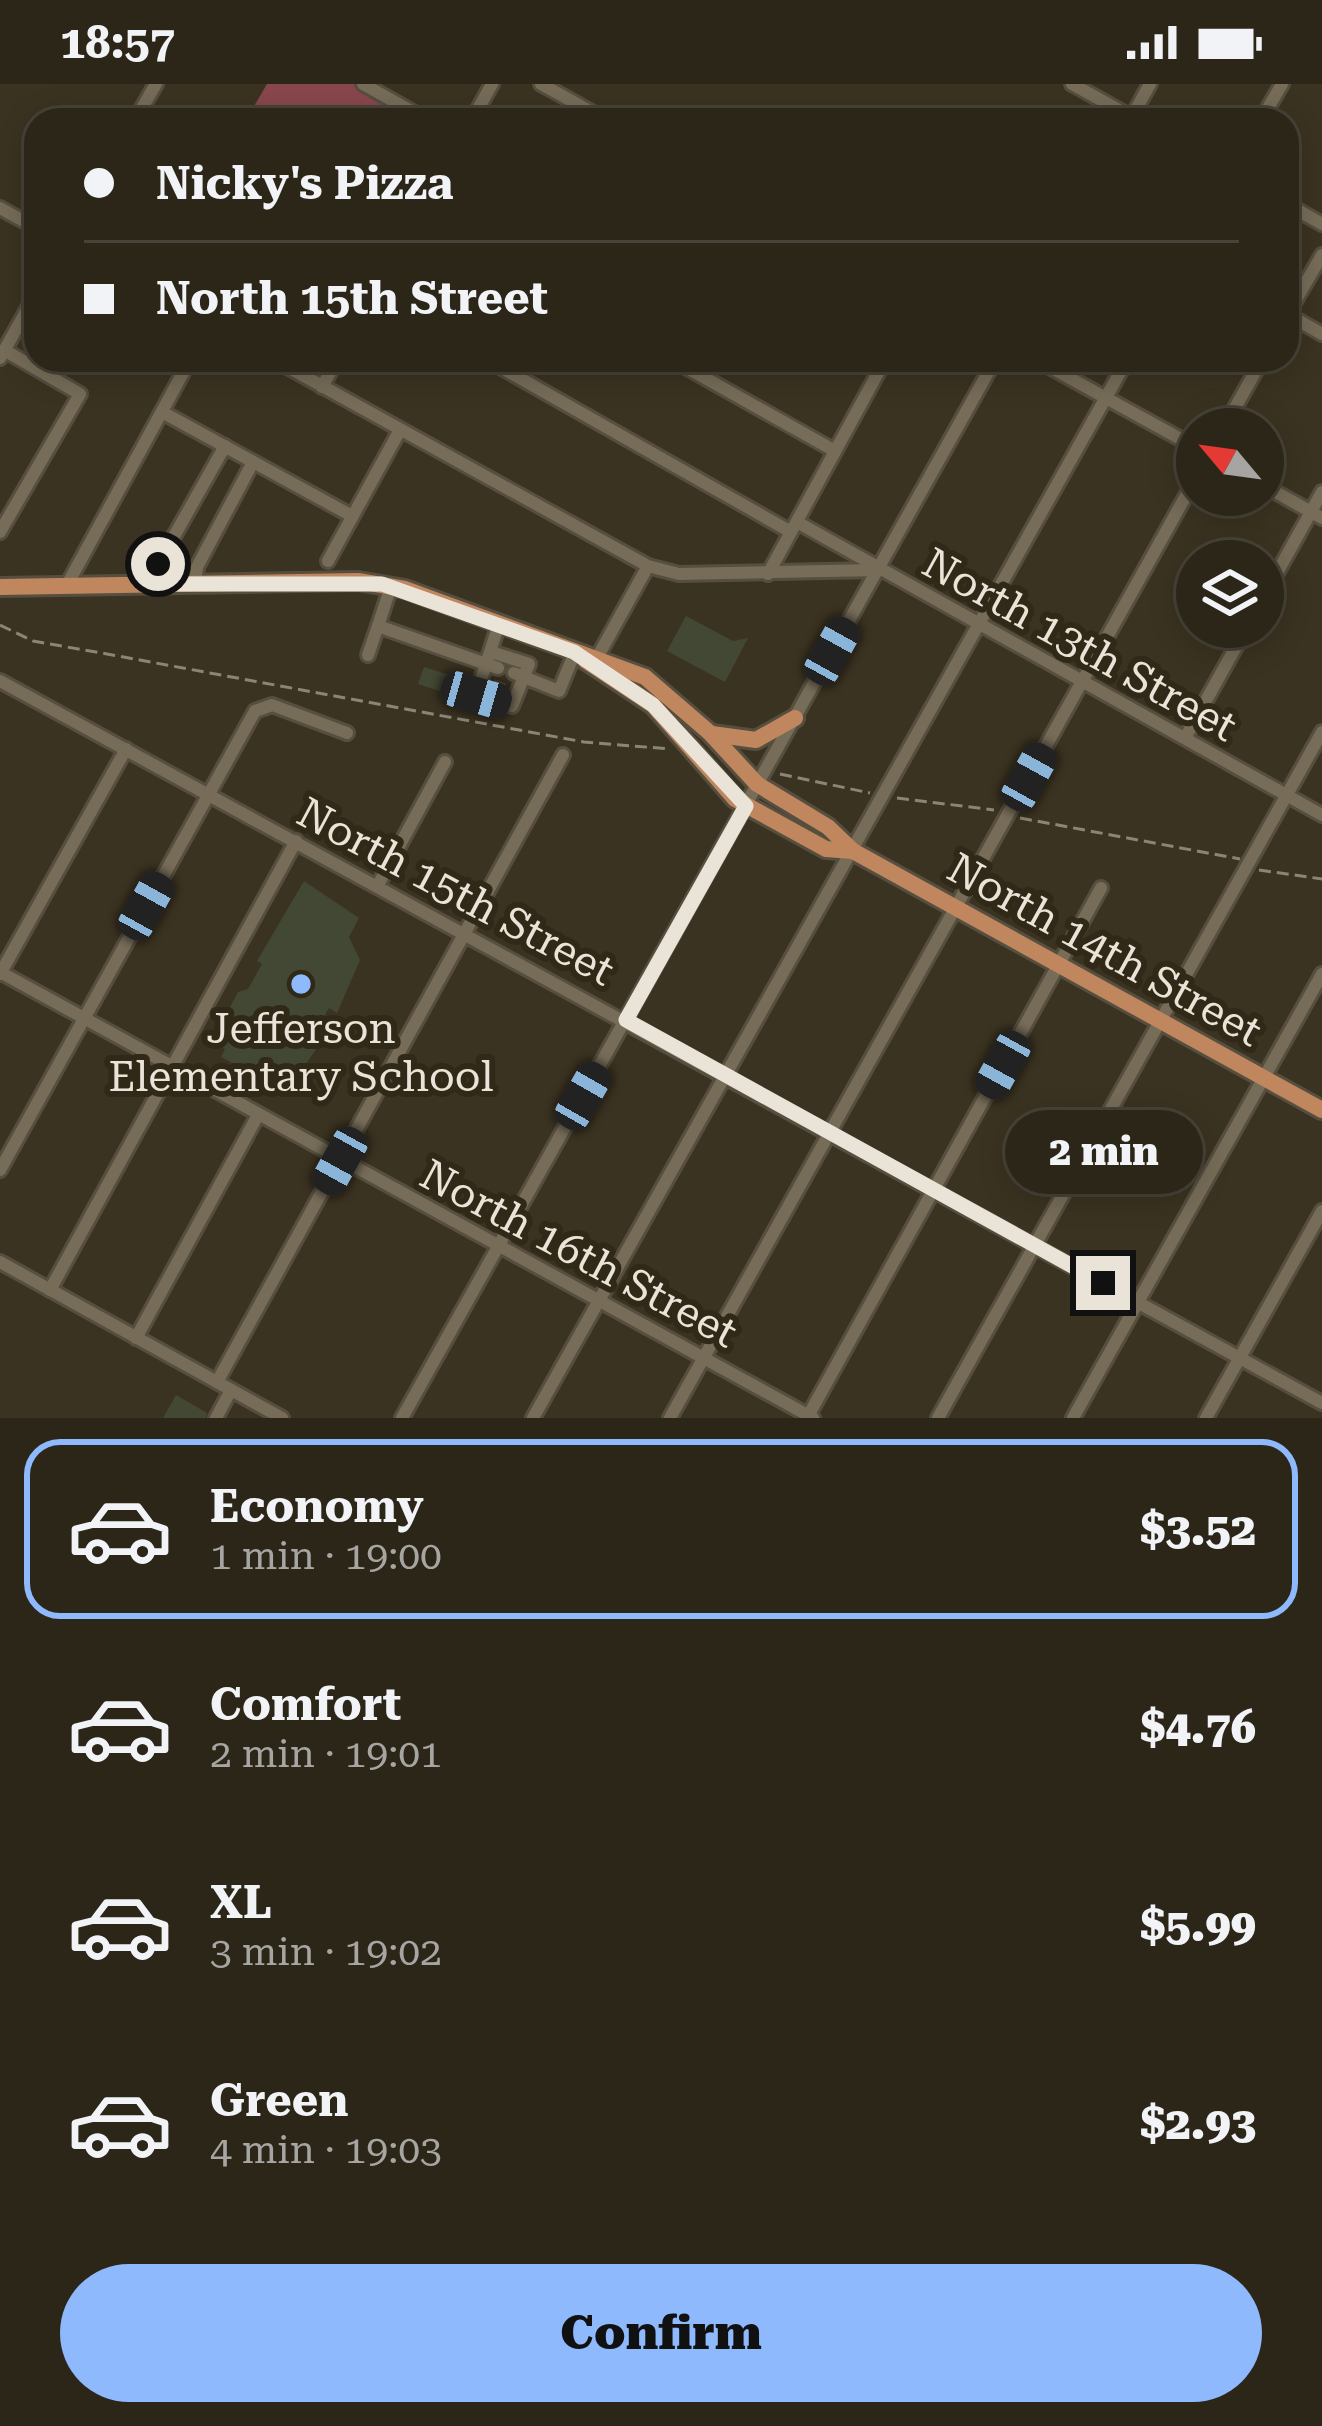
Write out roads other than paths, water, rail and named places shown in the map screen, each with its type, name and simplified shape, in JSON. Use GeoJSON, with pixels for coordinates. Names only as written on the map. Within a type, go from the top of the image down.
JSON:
{"type":"FeatureCollection","features":[{"type":"Feature","properties":{"kind":"main road"},"geometry":{"type":"LineString","coordinates":[[0,587],[358,581],[391,586],[574,652]]}},
{"type":"Feature","properties":{"kind":"main road","name":"North 14th Street"},"geometry":{"type":"LineString","coordinates":[[574,652],[598,656],[645,676],[853,851],[1322,1110]]}},
{"type":"Feature","properties":{"kind":"main road","name":"North 14th Street"},"geometry":{"type":"LineString","coordinates":[[574,652],[653,705],[746,806],[826,848],[853,851]]}},
{"type":"Feature","properties":{"kind":"main road"},"geometry":{"type":"LineString","coordinates":[[710,733],[756,740],[794,718]]}},
{"type":"Feature","properties":{"kind":"street"},"geometry":{"type":"LineString","coordinates":[[363,84],[406,108]]}},
{"type":"Feature","properties":{"kind":"street"},"geometry":{"type":"LineString","coordinates":[[541,84],[584,108]]}},
{"type":"Feature","properties":{"kind":"street"},"geometry":{"type":"LineString","coordinates":[[1072,84],[1114,108]]}},
{"type":"Feature","properties":{"kind":"street"},"geometry":{"type":"LineString","coordinates":[[1299,294],[1322,255]]}},
{"type":"Feature","properties":{"kind":"street"},"geometry":{"type":"LineString","coordinates":[[2,354],[24,315]]}},
{"type":"Feature","properties":{"kind":"street"},"geometry":{"type":"LineString","coordinates":[[0,532],[80,394],[37,372]]}},
{"type":"Feature","properties":{"kind":"street"},"geometry":{"type":"LineString","coordinates":[[68,585],[184,372]]}},
{"type":"Feature","properties":{"kind":"street","name":"North 13th Street"},"geometry":{"type":"LineString","coordinates":[[295,372],[648,566],[679,574],[878,570],[1322,815]]}},
{"type":"Feature","properties":{"kind":"street"},"geometry":{"type":"LineString","coordinates":[[322,387],[330,372]]}},
{"type":"Feature","properties":{"kind":"street"},"geometry":{"type":"LineString","coordinates":[[510,372],[878,570]]}},
{"type":"Feature","properties":{"kind":"street"},"geometry":{"type":"LineString","coordinates":[[694,372],[835,451]]}},
{"type":"Feature","properties":{"kind":"street"},"geometry":{"type":"LineString","coordinates":[[768,574],[878,372]]}},
{"type":"Feature","properties":{"kind":"street"},"geometry":{"type":"LineString","coordinates":[[402,1418],[988,372]]}},
{"type":"Feature","properties":{"kind":"street"},"geometry":{"type":"LineString","coordinates":[[1058,372],[1176,437]]}},
{"type":"Feature","properties":{"kind":"street"},"geometry":{"type":"LineString","coordinates":[[533,1418],[1120,372]]}},
{"type":"Feature","properties":{"kind":"street"},"geometry":{"type":"LineString","coordinates":[[1235,408],[1255,372]]}},
{"type":"Feature","properties":{"kind":"street"},"geometry":{"type":"LineString","coordinates":[[162,412],[352,516]]}},
{"type":"Feature","properties":{"kind":"street"},"geometry":{"type":"LineString","coordinates":[[328,561],[400,430]]}},
{"type":"Feature","properties":{"kind":"street"},"geometry":{"type":"LineString","coordinates":[[158,584],[159,563],[225,446]]}},
{"type":"Feature","properties":{"kind":"street"},"geometry":{"type":"LineString","coordinates":[[195,584],[196,569],[253,462]]}},
{"type":"Feature","properties":{"kind":"street"},"geometry":{"type":"LineString","coordinates":[[1284,566],[1317,515],[1322,492]]}},
{"type":"Feature","properties":{"kind":"street"},"geometry":{"type":"LineString","coordinates":[[1284,497],[1317,515]]}},
{"type":"Feature","properties":{"kind":"street"},"geometry":{"type":"LineString","coordinates":[[670,1418],[1176,513]]}},
{"type":"Feature","properties":{"kind":"street"},"geometry":{"type":"LineString","coordinates":[[598,656],[648,566]]}},
{"type":"Feature","properties":{"kind":"street"},"geometry":{"type":"LineString","coordinates":[[368,655],[391,586]]}},
{"type":"Feature","properties":{"kind":"street"},"geometry":{"type":"LineString","coordinates":[[378,626],[492,661],[529,664],[499,687],[492,661],[499,624]]}},
{"type":"Feature","properties":{"kind":"street"},"geometry":{"type":"LineString","coordinates":[[1185,738],[1235,648]]}},
{"type":"Feature","properties":{"kind":"street"},"geometry":{"type":"LineString","coordinates":[[519,675],[559,691],[574,652]]}},
{"type":"Feature","properties":{"kind":"street","name":"North 15th Street"},"geometry":{"type":"LineString","coordinates":[[0,681],[1322,1403]]}},
{"type":"Feature","properties":{"kind":"street"},"geometry":{"type":"LineString","coordinates":[[0,1170],[260,706],[272,705],[347,733]]}},
{"type":"Feature","properties":{"kind":"street"},"geometry":{"type":"LineString","coordinates":[[938,1418],[1322,732]]}},
{"type":"Feature","properties":{"kind":"street"},"geometry":{"type":"LineString","coordinates":[[0,972],[126,749]]}},
{"type":"Feature","properties":{"kind":"street"},"geometry":{"type":"LineString","coordinates":[[217,1382],[563,755]]}},
{"type":"Feature","properties":{"kind":"street"},"geometry":{"type":"LineString","coordinates":[[378,884],[445,762]]}},
{"type":"Feature","properties":{"kind":"street"},"geometry":{"type":"LineString","coordinates":[[50,1290],[296,842]]}},
{"type":"Feature","properties":{"kind":"street"},"geometry":{"type":"LineString","coordinates":[[809,1417],[1101,888]]}},
{"type":"Feature","properties":{"kind":"street","name":"North 16th Street"},"geometry":{"type":"LineString","coordinates":[[0,972],[809,1417]]}},
{"type":"Feature","properties":{"kind":"street"},"geometry":{"type":"LineString","coordinates":[[1073,1418],[1322,974]]}},
{"type":"Feature","properties":{"kind":"street"},"geometry":{"type":"LineString","coordinates":[[136,1338],[259,1115]]}},
{"type":"Feature","properties":{"kind":"street"},"geometry":{"type":"LineString","coordinates":[[1206,1418],[1322,1211]]}},
{"type":"Feature","properties":{"kind":"street"},"geometry":{"type":"LineString","coordinates":[[0,1262],[282,1418]]}},
{"type":"Feature","properties":{"kind":"street"},"geometry":{"type":"LineString","coordinates":[[216,1418],[231,1390]]}},
{"type":"Feature","properties":{"kind":"tunnel"},"geometry":{"type":"LineString","coordinates":[[493,685],[507,690]]}},
{"type":"Feature","properties":{"kind":"place","name":"Jefferson Elementary School"},"geometry":{"type":"Point","coordinates":[301,984]}}]}
